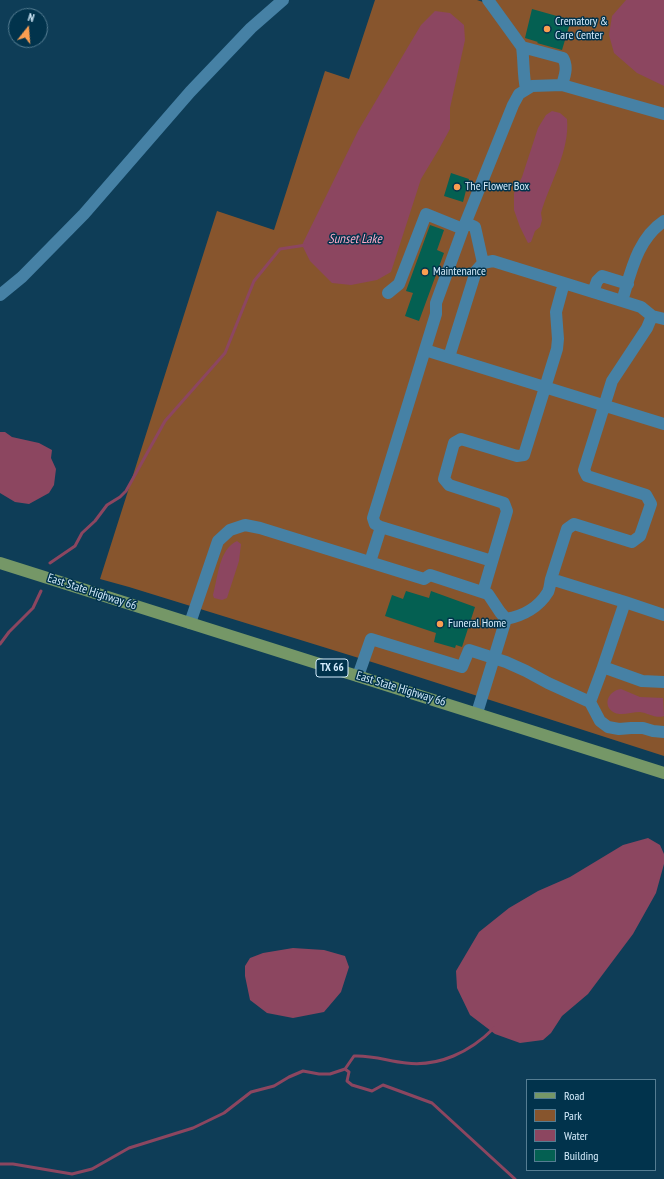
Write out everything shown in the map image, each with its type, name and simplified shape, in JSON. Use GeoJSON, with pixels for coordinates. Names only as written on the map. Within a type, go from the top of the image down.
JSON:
{"type":"FeatureCollection","features":[{"type":"Feature","properties":{"kind":"main road","name":"East State Highway 66"},"geometry":{"type":"LineString","coordinates":[[0,563],[664,773]]}},
{"type":"Feature","properties":{"kind":"lane"},"geometry":{"type":"LineString","coordinates":[[0,294],[6,291],[22,277],[84,214],[190,92],[251,28],[283,0]]}},
{"type":"Feature","properties":{"kind":"lane"},"geometry":{"type":"LineString","coordinates":[[488,0],[522,47],[526,89]]}},
{"type":"Feature","properties":{"kind":"lane"},"geometry":{"type":"LineString","coordinates":[[522,47],[563,58],[566,63],[566,70],[562,85]]}},
{"type":"Feature","properties":{"kind":"lane"},"geometry":{"type":"LineString","coordinates":[[492,561],[381,527],[375,524],[373,518],[436,314],[436,303],[464,226],[514,105],[519,94],[526,89],[532,86],[562,85],[664,114]]}},
{"type":"Feature","properties":{"kind":"lane"},"geometry":{"type":"LineString","coordinates":[[388,293],[399,284],[426,214],[464,226],[475,226],[483,263]]}},
{"type":"Feature","properties":{"kind":"lane"},"geometry":{"type":"LineString","coordinates":[[622,301],[640,248],[649,235],[664,221]]}},
{"type":"Feature","properties":{"kind":"lane"},"geometry":{"type":"LineString","coordinates":[[449,357],[476,271],[483,263],[493,261],[641,307],[652,316],[664,319]]}},
{"type":"Feature","properties":{"kind":"lane"},"geometry":{"type":"LineString","coordinates":[[593,292],[597,281],[602,276],[628,284]]}},
{"type":"Feature","properties":{"kind":"lane"},"geometry":{"type":"LineString","coordinates":[[483,592],[507,511],[504,503],[449,485],[444,479],[446,471],[454,443],[461,439],[517,456],[524,455],[557,349],[558,339],[556,312],[564,283]]}},
{"type":"Feature","properties":{"kind":"lane"},"geometry":{"type":"LineString","coordinates":[[506,619],[518,617],[528,612],[538,604],[548,591],[567,529],[574,524],[632,542],[640,536],[650,504],[646,495],[587,476],[584,470],[612,381],[647,328],[652,316]]}},
{"type":"Feature","properties":{"kind":"lane"},"geometry":{"type":"LineString","coordinates":[[425,350],[664,424]]}},
{"type":"Feature","properties":{"kind":"lane"},"geometry":{"type":"LineString","coordinates":[[190,623],[218,541],[230,530],[244,525],[260,528],[424,579],[430,575],[483,592],[488,594],[506,619]]}},
{"type":"Feature","properties":{"kind":"lane"},"geometry":{"type":"LineString","coordinates":[[370,562],[381,527]]}},
{"type":"Feature","properties":{"kind":"lane"},"geometry":{"type":"LineString","coordinates":[[551,579],[664,615]]}},
{"type":"Feature","properties":{"kind":"lane"},"geometry":{"type":"LineString","coordinates":[[590,702],[625,602]]}},
{"type":"Feature","properties":{"kind":"lane"},"geometry":{"type":"LineString","coordinates":[[477,713],[506,619]]}},
{"type":"Feature","properties":{"kind":"lane"},"geometry":{"type":"LineString","coordinates":[[358,676],[371,639],[462,667],[469,650],[495,658],[519,668],[590,702],[600,721],[608,727],[619,729],[643,728],[664,732]]}},
{"type":"Feature","properties":{"kind":"lane"},"geometry":{"type":"LineString","coordinates":[[603,667],[642,681],[664,682]]}},
{"type":"Feature","properties":{"kind":"green space"},"geometry":{"type":"Polygon","coordinates":[[[375,0],[477,0],[489,4],[490,0],[664,1],[664,756],[375,663],[100,579],[217,211],[274,230],[325,71],[349,79],[375,0]]]}},
{"type":"Feature","properties":{"kind":"water"},"geometry":{"type":"Polygon","coordinates":[[[626,0],[664,0],[664,86],[637,73],[614,53],[609,35],[612,16],[626,0]]]}},
{"type":"Feature","properties":{"kind":"water","name":"Sunset Lake"},"geometry":{"type":"Polygon","coordinates":[[[435,11],[450,13],[464,25],[465,40],[450,108],[450,129],[421,179],[391,272],[377,280],[351,285],[332,283],[310,261],[302,245],[358,131],[421,25],[435,11]]]}},
{"type":"Feature","properties":{"kind":"water"},"geometry":{"type":"Polygon","coordinates":[[[552,111],[560,113],[567,119],[565,143],[541,213],[542,220],[540,227],[535,231],[531,242],[528,243],[514,210],[514,193],[522,177],[538,128],[546,115],[552,111]]]}},
{"type":"Feature","properties":{"kind":"water"},"geometry":{"type":"Polygon","coordinates":[[[0,432],[5,432],[12,437],[39,443],[52,450],[51,458],[56,469],[54,485],[49,493],[29,504],[15,502],[0,493],[0,432]]]}},
{"type":"Feature","properties":{"kind":"water"},"geometry":{"type":"Polygon","coordinates":[[[237,541],[241,544],[239,561],[227,598],[222,600],[214,598],[213,595],[220,564],[226,550],[237,541]]]}},
{"type":"Feature","properties":{"kind":"water"},"geometry":{"type":"Polygon","coordinates":[[[621,689],[640,697],[663,698],[664,716],[655,716],[640,712],[624,714],[615,713],[608,707],[607,703],[612,693],[621,689]]]}},
{"type":"Feature","properties":{"kind":"water"},"geometry":{"type":"Polygon","coordinates":[[[648,838],[660,845],[664,854],[664,864],[656,893],[633,934],[588,994],[562,1016],[551,1033],[543,1040],[520,1043],[495,1034],[470,1015],[457,988],[456,971],[479,932],[509,908],[538,891],[570,877],[623,845],[648,838]]]}},
{"type":"Feature","properties":{"kind":"water"},"geometry":{"type":"Polygon","coordinates":[[[293,948],[324,950],[345,956],[349,967],[341,992],[324,1012],[293,1018],[267,1013],[250,1000],[245,976],[245,966],[250,958],[263,953],[293,948]]]}},
{"type":"Feature","properties":{"kind":"building","name":"Crematory & Care Center"},"geometry":{"type":"Polygon","coordinates":[[[532,9],[571,20],[562,50],[525,38],[532,9]]]}},
{"type":"Feature","properties":{"kind":"building","name":"The Flower Box"},"geometry":{"type":"Polygon","coordinates":[[[451,173],[469,179],[463,202],[444,196],[451,173]]]}},
{"type":"Feature","properties":{"kind":"building","name":"Maintenance"},"geometry":{"type":"Polygon","coordinates":[[[430,225],[444,230],[437,250],[444,253],[419,321],[405,316],[413,293],[406,291],[430,225]]]}},
{"type":"Feature","properties":{"kind":"building","name":"Funeral Home"},"geometry":{"type":"Polygon","coordinates":[[[406,591],[429,598],[431,591],[475,607],[462,647],[456,645],[455,648],[434,642],[436,633],[385,616],[392,595],[403,599],[406,591]]]}},
{"type":"Feature","properties":{"kind":"waterway"},"geometry":{"type":"LineString","coordinates":[[50,563],[75,546],[82,533],[95,521],[107,505],[120,497],[126,491],[165,421],[225,353],[254,281],[280,249],[306,245]]}},
{"type":"Feature","properties":{"kind":"waterway"},"geometry":{"type":"LineString","coordinates":[[0,644],[9,632],[33,608],[41,591]]}},
{"type":"Feature","properties":{"kind":"waterway"},"geometry":{"type":"LineString","coordinates":[[0,1164],[13,1164],[72,1174],[92,1169],[129,1148],[193,1128],[224,1113],[251,1092],[274,1086],[303,1071],[319,1074],[330,1074],[345,1069],[354,1056],[367,1056],[406,1063],[430,1063],[464,1051],[485,1037],[494,1028]]}},
{"type":"Feature","properties":{"kind":"waterway"},"geometry":{"type":"LineString","coordinates":[[345,1069],[349,1072],[347,1081],[352,1085],[372,1091],[383,1085],[432,1103],[515,1179]]}},
{"type":"Feature","properties":{"kind":"place","name":"Crematory & Care Center"},"geometry":{"type":"Point","coordinates":[547,29]}},
{"type":"Feature","properties":{"kind":"place","name":"The Flower Box"},"geometry":{"type":"Point","coordinates":[457,187]}},
{"type":"Feature","properties":{"kind":"place","name":"Maintenance"},"geometry":{"type":"Point","coordinates":[425,272]}},
{"type":"Feature","properties":{"kind":"place","name":"Funeral Home"},"geometry":{"type":"Point","coordinates":[440,624]}}]}
